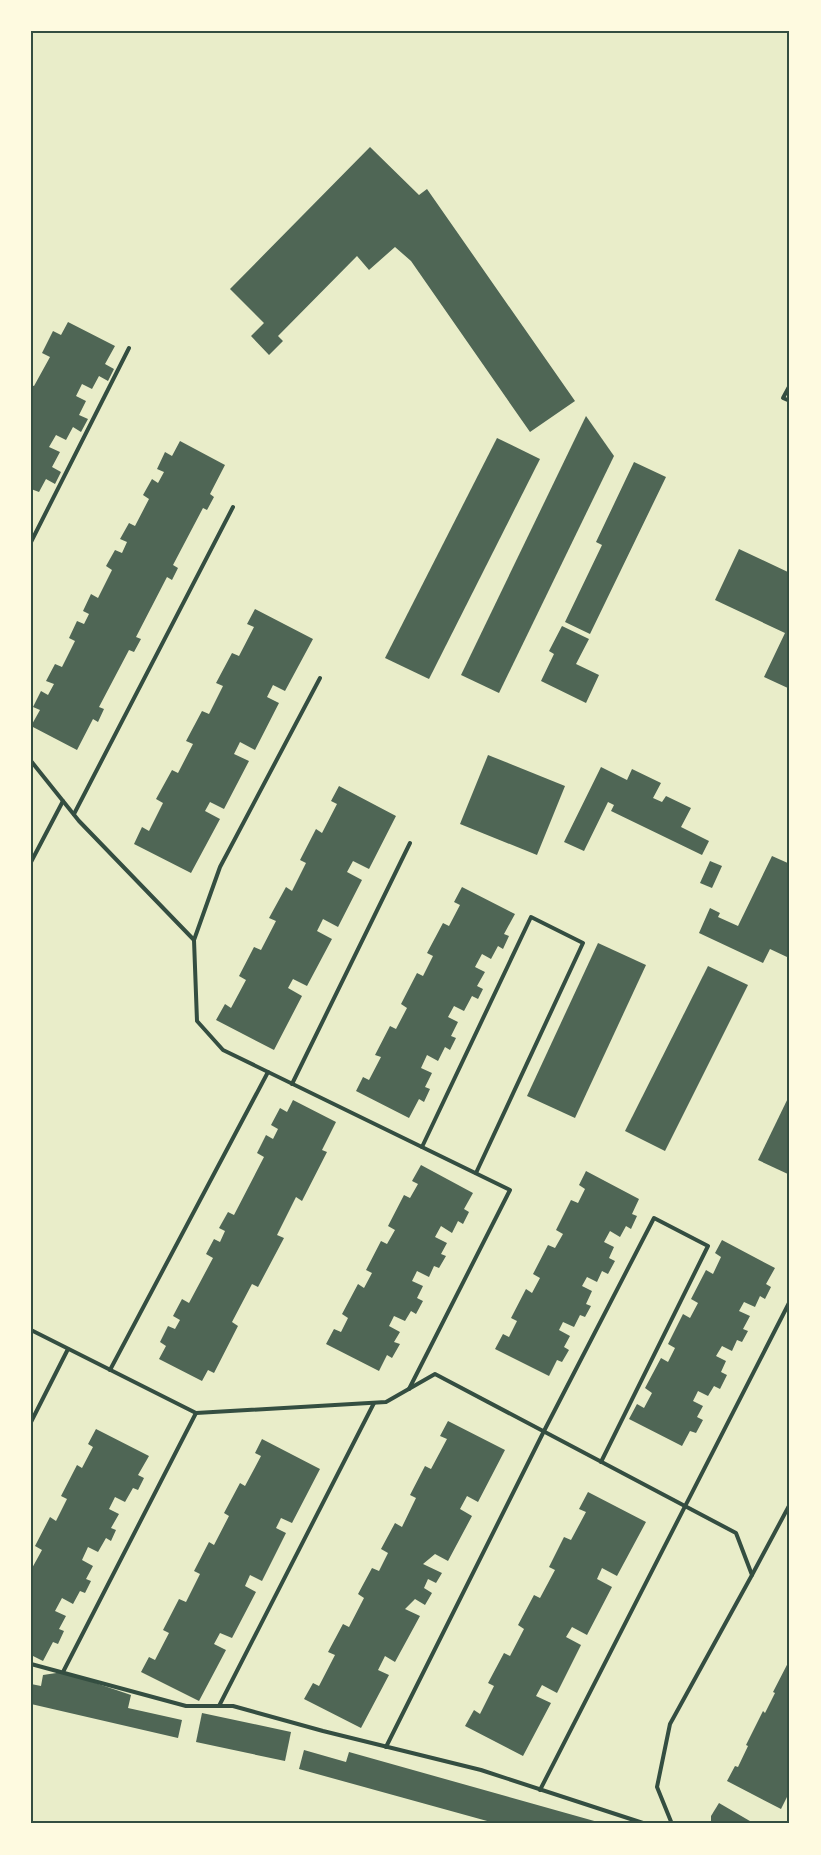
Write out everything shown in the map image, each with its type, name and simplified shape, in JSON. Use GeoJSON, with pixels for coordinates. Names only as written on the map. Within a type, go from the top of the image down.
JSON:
{"type":"FeatureCollection","features":[{"type":"Feature","properties":{"kind":"lane"},"geometry":{"type":"LineString","coordinates":[[31,542],[129,348]]}},
{"type":"Feature","properties":{"kind":"lane"},"geometry":{"type":"LineString","coordinates":[[790,385],[783,398],[790,401]]}},
{"type":"Feature","properties":{"kind":"lane"},"geometry":{"type":"LineString","coordinates":[[74,814],[233,507]]}},
{"type":"Feature","properties":{"kind":"lane"},"geometry":{"type":"LineString","coordinates":[[320,678],[220,867],[194,940],[197,1021],[223,1050],[510,1190],[408,1389]]}},
{"type":"Feature","properties":{"kind":"lane"},"geometry":{"type":"LineString","coordinates":[[31,761],[74,814],[194,940]]}},
{"type":"Feature","properties":{"kind":"lane"},"geometry":{"type":"LineString","coordinates":[[31,862],[63,801]]}},
{"type":"Feature","properties":{"kind":"lane"},"geometry":{"type":"LineString","coordinates":[[292,1084],[410,843]]}},
{"type":"Feature","properties":{"kind":"lane"},"geometry":{"type":"LineString","coordinates":[[422,1147],[531,917],[583,943],[476,1173]]}},
{"type":"Feature","properties":{"kind":"lane"},"geometry":{"type":"LineString","coordinates":[[110,1370],[268,1072]]}},
{"type":"Feature","properties":{"kind":"lane"},"geometry":{"type":"LineString","coordinates":[[386,1747],[544,1431],[654,1218],[708,1246],[600,1462]]}},
{"type":"Feature","properties":{"kind":"lane"},"geometry":{"type":"LineString","coordinates":[[540,1790],[683,1506],[790,1301]]}},
{"type":"Feature","properties":{"kind":"lane"},"geometry":{"type":"LineString","coordinates":[[31,1330],[196,1413],[386,1402],[435,1374],[736,1533],[752,1575]]}},
{"type":"Feature","properties":{"kind":"lane"},"geometry":{"type":"LineString","coordinates":[[31,1422],[68,1349]]}},
{"type":"Feature","properties":{"kind":"lane"},"geometry":{"type":"LineString","coordinates":[[219,1706],[374,1403]]}},
{"type":"Feature","properties":{"kind":"lane"},"geometry":{"type":"LineString","coordinates":[[63,1672],[196,1413]]}},
{"type":"Feature","properties":{"kind":"lane"},"geometry":{"type":"LineString","coordinates":[[672,1824],[657,1787],[670,1724],[790,1504]]}},
{"type":"Feature","properties":{"kind":"lane"},"geometry":{"type":"LineString","coordinates":[[31,1664],[186,1706],[233,1706],[481,1770],[646,1824]]}},
{"type":"Feature","properties":{"kind":"building"},"geometry":{"type":"Polygon","coordinates":[[[370,147],[419,195],[427,189],[575,401],[530,432],[411,261],[395,247],[369,270],[357,256],[278,336],[283,341],[269,355],[251,336],[264,323],[230,289],[370,147]]]}},
{"type":"Feature","properties":{"kind":"building"},"geometry":{"type":"Polygon","coordinates":[[[68,322],[115,346],[105,364],[114,369],[108,381],[99,376],[92,389],[82,384],[76,396],[86,401],[79,415],[88,419],[81,432],[73,427],[66,440],[56,435],[49,447],[60,452],[52,467],[61,472],[55,484],[46,479],[39,492],[31,489],[31,385],[34,386],[50,357],[42,353],[53,331],[61,335],[68,322]]]}},
{"type":"Feature","properties":{"kind":"building"},"geometry":{"type":"Polygon","coordinates":[[[586,416],[614,456],[499,693],[461,675],[586,416]]]}},
{"type":"Feature","properties":{"kind":"building"},"geometry":{"type":"Polygon","coordinates":[[[497,438],[540,459],[429,679],[385,658],[497,438]]]}},
{"type":"Feature","properties":{"kind":"building"},"geometry":{"type":"Polygon","coordinates":[[[180,441],[225,465],[210,494],[214,497],[207,510],[203,508],[173,565],[178,568],[172,580],[167,577],[136,637],[141,639],[134,652],[129,650],[99,707],[104,709],[98,722],[93,719],[77,750],[31,726],[40,710],[33,707],[41,691],[48,695],[54,684],[46,681],[55,664],[62,667],[75,641],[69,638],[77,621],[84,624],[89,614],[83,611],[91,594],[98,598],[112,570],[106,566],[115,550],[122,553],[127,542],[120,539],[129,523],[135,526],[149,499],[143,495],[152,479],[158,483],[164,472],[157,469],[165,452],[172,456],[180,441]]]}},
{"type":"Feature","properties":{"kind":"building"},"geometry":{"type":"Polygon","coordinates":[[[634,462],[666,477],[590,634],[565,622],[602,545],[596,542],[634,462]]]}},
{"type":"Feature","properties":{"kind":"building"},"geometry":{"type":"Polygon","coordinates":[[[739,549],[790,573],[790,689],[764,677],[785,633],[715,600],[739,549]]]}},
{"type":"Feature","properties":{"kind":"building"},"geometry":{"type":"Polygon","coordinates":[[[255,609],[313,639],[285,691],[273,685],[267,697],[279,703],[255,750],[240,742],[234,754],[249,761],[224,809],[210,802],[205,811],[220,819],[191,873],[134,844],[142,827],[149,831],[163,803],[156,799],[172,770],[178,773],[193,744],[186,741],[202,711],[209,714],[223,686],[216,683],[232,653],[239,656],[254,627],[247,624],[255,609]]]}},
{"type":"Feature","properties":{"kind":"building"},"geometry":{"type":"Polygon","coordinates":[[[562,626],[589,639],[576,664],[599,675],[586,703],[541,681],[554,654],[549,651],[562,626]]]}},
{"type":"Feature","properties":{"kind":"building"},"geometry":{"type":"Polygon","coordinates":[[[488,755],[565,786],[537,855],[460,824],[488,755]]]}},
{"type":"Feature","properties":{"kind":"building"},"geometry":{"type":"Polygon","coordinates":[[[601,767],[627,780],[632,769],[661,783],[653,798],[662,802],[666,796],[691,808],[681,827],[709,841],[702,855],[611,811],[614,805],[608,802],[584,851],[564,842],[601,767]]]}},
{"type":"Feature","properties":{"kind":"building"},"geometry":{"type":"Polygon","coordinates":[[[339,786],[396,816],[369,869],[353,861],[347,872],[362,880],[338,927],[323,919],[317,931],[332,939],[307,986],[293,979],[288,988],[302,996],[274,1050],[216,1020],[225,1004],[231,1008],[246,980],[239,976],[254,947],[261,950],[276,921],[269,918],[286,887],[292,891],[306,863],[300,860],[316,829],[322,833],[337,804],[331,801],[339,786]]]}},
{"type":"Feature","properties":{"kind":"building"},"geometry":{"type":"Polygon","coordinates":[[[772,856],[790,864],[790,951],[787,957],[770,949],[763,963],[699,933],[710,908],[720,913],[718,917],[738,926],[772,856]]]}},
{"type":"Feature","properties":{"kind":"building"},"geometry":{"type":"Polygon","coordinates":[[[710,861],[722,866],[712,888],[700,883],[710,861]]]}},
{"type":"Feature","properties":{"kind":"building"},"geometry":{"type":"Polygon","coordinates":[[[462,887],[515,914],[504,934],[509,936],[503,949],[498,946],[491,959],[482,954],[475,967],[485,972],[477,986],[483,989],[478,999],[472,996],[464,1011],[454,1006],[448,1017],[458,1022],[451,1036],[456,1038],[450,1050],[445,1047],[438,1061],[427,1055],[421,1068],[432,1073],[425,1087],[430,1089],[424,1102],[419,1099],[409,1118],[356,1091],[363,1077],[369,1080],[381,1057],[375,1055],[390,1026],[396,1029],[407,1008],[401,1004],[417,973],[423,976],[433,956],[427,953],[443,923],[449,926],[460,905],[454,902],[462,887]]]}},
{"type":"Feature","properties":{"kind":"building"},"geometry":{"type":"Polygon","coordinates":[[[598,943],[646,965],[575,1118],[527,1096],[598,943]]]}},
{"type":"Feature","properties":{"kind":"building"},"geometry":{"type":"Polygon","coordinates":[[[708,966],[748,985],[665,1151],[625,1131],[708,966]]]}},
{"type":"Feature","properties":{"kind":"building"},"geometry":{"type":"Polygon","coordinates":[[[790,1094],[790,1175],[758,1160],[790,1094]]]}},
{"type":"Feature","properties":{"kind":"building"},"geometry":{"type":"Polygon","coordinates":[[[293,1100],[336,1122],[322,1150],[327,1152],[302,1201],[296,1197],[277,1235],[284,1238],[258,1287],[252,1284],[232,1322],[238,1326],[214,1373],[208,1370],[202,1381],[159,1359],[166,1346],[160,1342],[168,1326],[175,1329],[180,1320],[173,1316],[182,1299],[189,1303],[213,1258],[206,1254],[214,1239],[220,1242],[225,1231],[219,1228],[228,1212],[234,1215],[264,1157],[257,1153],[266,1135],[273,1139],[278,1129],[271,1125],[280,1108],[287,1112],[293,1100]]]}},
{"type":"Feature","properties":{"kind":"building"},"geometry":{"type":"Polygon","coordinates":[[[421,1165],[473,1193],[464,1209],[469,1212],[463,1224],[458,1221],[452,1233],[441,1226],[435,1237],[447,1243],[441,1254],[446,1256],[439,1268],[434,1266],[429,1277],[417,1271],[412,1281],[423,1286],[417,1298],[423,1301],[416,1314],[411,1311],[405,1321],[394,1316],[389,1326],[400,1332],[394,1342],[400,1344],[392,1358],[387,1355],[379,1371],[326,1344],[334,1329],[341,1332],[348,1318],[342,1314],[358,1284],[364,1288],[372,1273],[366,1270],[381,1241],[387,1244],[395,1230],[388,1226],[404,1195],[410,1198],[418,1184],[412,1181],[421,1165]]]}},
{"type":"Feature","properties":{"kind":"building"},"geometry":{"type":"Polygon","coordinates":[[[586,1171],[639,1199],[632,1214],[637,1216],[631,1229],[626,1226],[620,1237],[610,1231],[604,1242],[614,1247],[609,1258],[615,1261],[608,1274],[602,1271],[597,1282],[587,1277],[582,1286],[592,1291],[586,1304],[591,1306],[585,1317],[580,1315],[574,1327],[563,1322],[559,1330],[570,1336],[564,1347],[569,1350],[562,1362],[557,1360],[549,1376],[495,1349],[503,1334],[509,1337],[517,1321],[511,1318],[526,1289],[532,1293],[540,1278],[533,1274],[548,1245],[555,1248],[563,1234],[556,1230],[571,1200],[578,1203],[585,1189],[579,1185],[586,1171]]]}},
{"type":"Feature","properties":{"kind":"building"},"geometry":{"type":"Polygon","coordinates":[[[722,1240],[775,1268],[766,1284],[771,1287],[765,1299],[760,1296],[755,1307],[744,1302],[739,1311],[750,1316],[743,1329],[748,1331],[742,1342],[737,1340],[732,1351],[722,1346],[716,1356],[726,1361],[721,1372],[727,1375],[720,1389],[714,1386],[708,1396],[698,1391],[693,1401],[703,1406],[697,1417],[703,1420],[696,1433],[690,1431],[682,1446],[629,1419],[637,1404],[644,1408],[652,1393],[645,1388],[661,1358],[668,1362],[675,1348],[668,1344],[683,1314],[690,1318],[698,1303],[691,1299],[706,1270],[713,1274],[721,1257],[715,1253],[722,1240]]]}},
{"type":"Feature","properties":{"kind":"building"},"geometry":{"type":"Polygon","coordinates":[[[448,1421],[505,1450],[478,1502],[467,1496],[460,1509],[472,1516],[448,1561],[435,1554],[423,1564],[442,1573],[436,1583],[428,1579],[424,1588],[432,1593],[425,1605],[415,1599],[405,1609],[420,1616],[395,1662],[385,1656],[378,1670],[389,1675],[361,1728],[304,1699],[313,1683],[319,1686],[335,1655],[328,1652],[343,1624],[349,1627],[364,1598],[358,1594],[372,1568],[379,1571],[388,1553],[381,1549],[395,1523],[402,1527],[416,1498],[410,1495],[425,1466],[431,1469],[447,1439],[440,1436],[448,1421]]]}},
{"type":"Feature","properties":{"kind":"building"},"geometry":{"type":"Polygon","coordinates":[[[96,1429],[149,1456],[138,1475],[144,1478],[138,1490],[133,1488],[125,1502],[115,1497],[109,1509],[119,1514],[111,1528],[116,1530],[111,1541],[106,1538],[98,1552],[88,1547],[82,1560],[93,1566],[86,1579],[91,1581],[85,1593],[80,1591],[73,1604],[62,1598],[55,1611],[66,1616],[59,1629],[64,1631],[58,1644],[53,1642],[43,1661],[31,1655],[31,1570],[42,1550],[35,1546],[50,1517],[56,1521],[67,1499],[61,1496],[77,1465],[82,1468],[93,1447],[88,1444],[96,1429]]]}},
{"type":"Feature","properties":{"kind":"building"},"geometry":{"type":"Polygon","coordinates":[[[262,1439],[320,1469],[292,1523],[281,1518],[276,1528],[286,1533],[262,1581],[250,1575],[245,1586],[256,1592],[232,1638],[220,1633],[214,1644],[226,1650],[199,1701],[141,1672],[149,1657],[155,1660],[169,1633],[163,1630],[179,1599],[186,1602],[200,1574],[194,1571],[209,1542],[214,1545],[229,1516],[224,1513],[240,1483],[245,1486],[261,1456],[255,1453],[262,1439]]]}},
{"type":"Feature","properties":{"kind":"building"},"geometry":{"type":"Polygon","coordinates":[[[588,1492],[646,1522],[617,1576],[602,1568],[597,1579],[612,1587],[587,1635],[572,1627],[566,1637],[581,1645],[557,1693],[542,1685],[536,1696],[551,1703],[523,1756],[465,1726],[474,1710],[480,1714],[494,1686],[488,1683],[504,1653],[510,1656],[524,1629],[518,1625],[534,1595],[540,1598],[555,1570],[549,1567],[564,1537],[571,1540],[586,1512],[579,1509],[588,1492]]]}},
{"type":"Feature","properties":{"kind":"building"},"geometry":{"type":"Polygon","coordinates":[[[790,1659],[790,1791],[781,1809],[727,1781],[735,1766],[738,1767],[748,1746],[746,1745],[763,1711],[765,1713],[775,1693],[773,1692],[790,1659]]]}},
{"type":"Feature","properties":{"kind":"building"},"geometry":{"type":"Polygon","coordinates":[[[63,1672],[131,1695],[128,1708],[182,1720],[178,1738],[31,1704],[31,1684],[41,1686],[43,1675],[63,1672]]]}},
{"type":"Feature","properties":{"kind":"building"},"geometry":{"type":"Polygon","coordinates":[[[202,1713],[291,1732],[285,1761],[196,1742],[202,1713]]]}},
{"type":"Feature","properties":{"kind":"building"},"geometry":{"type":"Polygon","coordinates":[[[304,1750],[346,1762],[349,1752],[605,1824],[498,1824],[299,1769],[304,1750]]]}},
{"type":"Feature","properties":{"kind":"building"},"geometry":{"type":"Polygon","coordinates":[[[719,1803],[755,1824],[711,1824],[711,1816],[719,1803]]]}}]}
